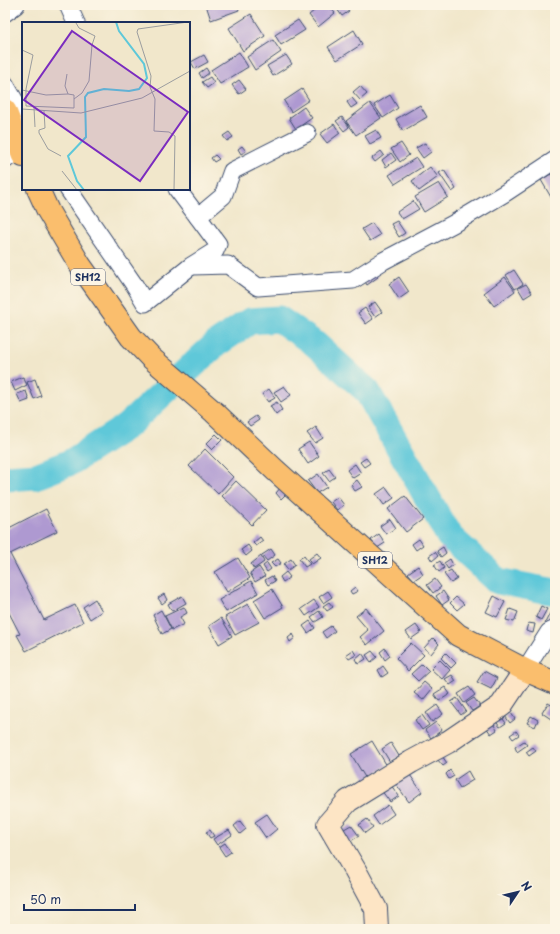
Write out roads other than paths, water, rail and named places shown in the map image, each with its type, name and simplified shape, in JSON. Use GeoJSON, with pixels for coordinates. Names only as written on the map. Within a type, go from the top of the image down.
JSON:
{"type":"FeatureCollection","features":[{"type":"Feature","properties":{"kind":"main road"},"geometry":{"type":"LineString","coordinates":[[5,110],[16,155]]}},
{"type":"Feature","properties":{"kind":"main road","name":"SH12"},"geometry":{"type":"LineString","coordinates":[[38,190],[48,211],[80,265],[131,337],[150,357],[214,412],[275,470],[458,635],[525,670],[555,683]]}},
{"type":"Feature","properties":{"kind":"street"},"geometry":{"type":"LineString","coordinates":[[5,13],[16,5]]}},
{"type":"Feature","properties":{"kind":"street"},"geometry":{"type":"LineString","coordinates":[[68,5],[76,22]]}},
{"type":"Feature","properties":{"kind":"street"},"geometry":{"type":"LineString","coordinates":[[5,84],[22,113]]}},
{"type":"Feature","properties":{"kind":"street"},"geometry":{"type":"LineString","coordinates":[[198,218],[223,196],[232,171],[308,133]]}},
{"type":"Feature","properties":{"kind":"street"},"geometry":{"type":"LineString","coordinates":[[191,266],[228,265],[258,287],[353,280],[383,261],[452,224],[505,193],[555,160]]}},
{"type":"Feature","properties":{"kind":"street"},"geometry":{"type":"LineString","coordinates":[[69,190],[135,286],[145,303],[191,266],[215,251],[218,244],[177,190]]}},
{"type":"Feature","properties":{"kind":"street"},"geometry":{"type":"LineString","coordinates":[[377,929],[376,909],[356,870],[328,824],[348,801],[411,762],[448,742],[501,706],[549,632],[555,629]]}},
{"type":"Feature","properties":{"kind":"waterway"},"geometry":{"type":"LineString","coordinates":[[5,478],[36,476],[71,462],[127,426],[216,344],[250,321],[279,319],[315,344],[367,391],[449,536],[498,581],[555,592]]}}]}
